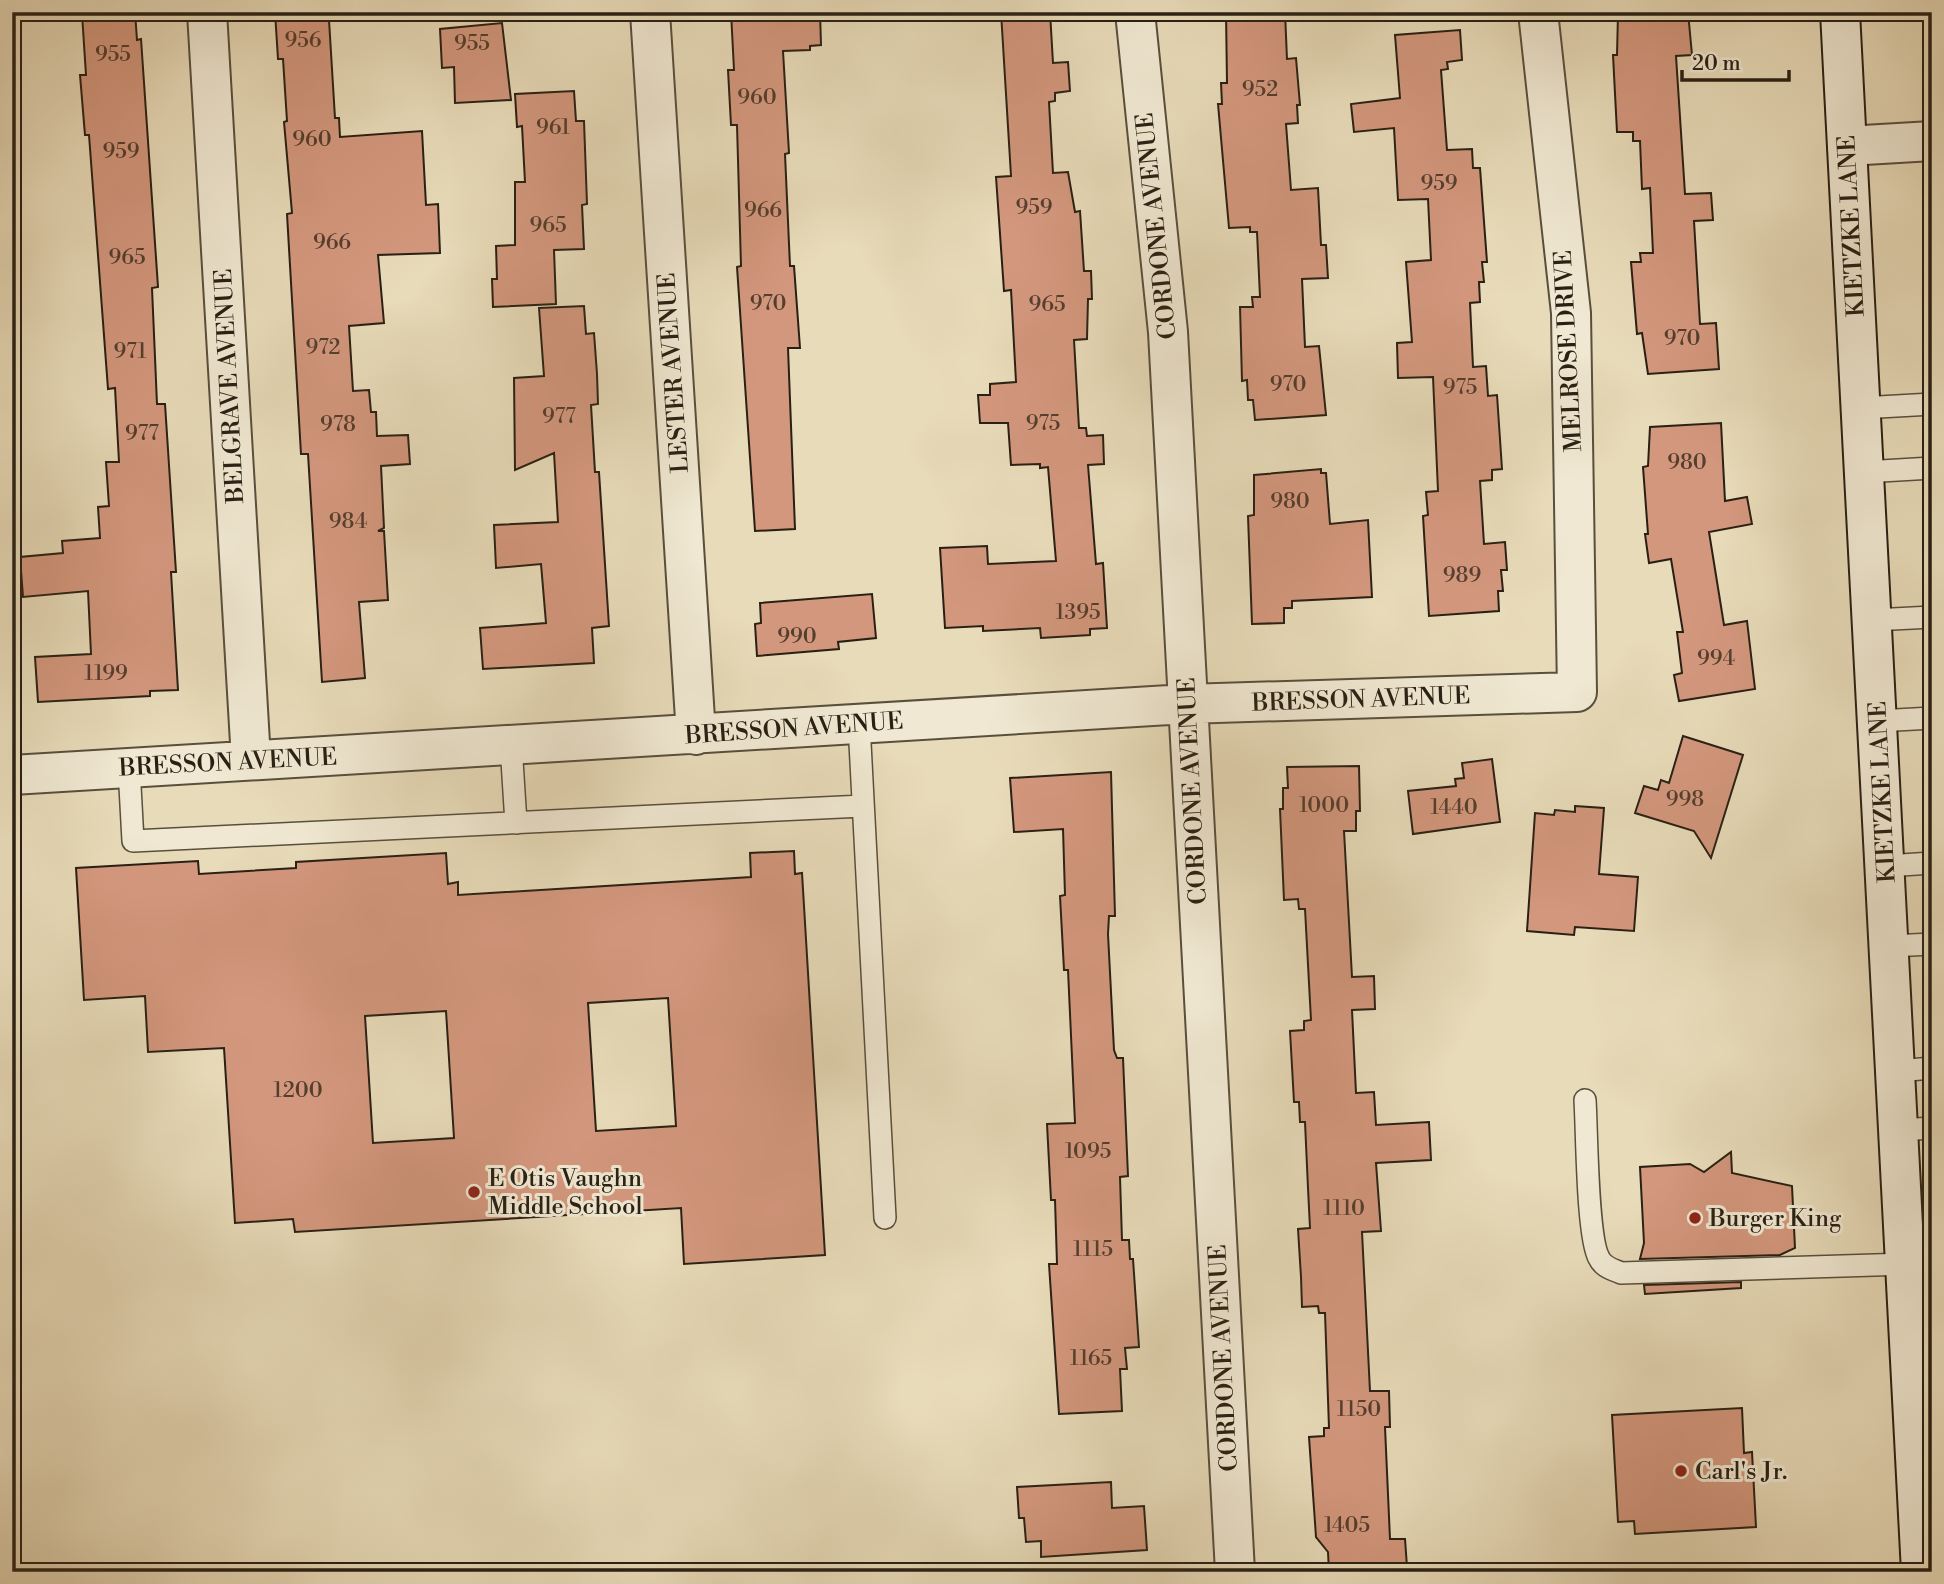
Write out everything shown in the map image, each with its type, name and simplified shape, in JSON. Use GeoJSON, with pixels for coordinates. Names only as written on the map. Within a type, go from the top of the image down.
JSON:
{"type":"FeatureCollection","features":[{"type":"Feature","properties":{"kind":"street","name":"BELGRAVE AVENUE"},"geometry":{"type":"LineString","coordinates":[[207,12],[251,760]]}},
{"type":"Feature","properties":{"kind":"street","name":"LESTER AVENUE"},"geometry":{"type":"LineString","coordinates":[[650,12],[696,735]]}},
{"type":"Feature","properties":{"kind":"street","name":"CORDONE AVENUE"},"geometry":{"type":"LineString","coordinates":[[1135,12],[1168,332],[1235,1572]]}},
{"type":"Feature","properties":{"kind":"street","name":"MELROSE DRIVE"},"geometry":{"type":"LineString","coordinates":[[1538,12],[1571,313],[1577,692]]}},
{"type":"Feature","properties":{"kind":"street","name":"KIETZKE LANE"},"geometry":{"type":"LineString","coordinates":[[1840,12],[1890,946],[1914,1070],[1916,1129],[1907,1264],[1921,1308],[1921,1572]]}},
{"type":"Feature","properties":{"kind":"street"},"geometry":{"type":"LineString","coordinates":[[1847,146],[1932,141]]}},
{"type":"Feature","properties":{"kind":"street","name":"BRESSON AVENUE"},"geometry":{"type":"LineString","coordinates":[[12,775],[1186,704],[1577,692]]}},
{"type":"Feature","properties":{"kind":"lane"},"geometry":{"type":"LineString","coordinates":[[1861,408],[1932,404]]}},
{"type":"Feature","properties":{"kind":"lane"},"geometry":{"type":"LineString","coordinates":[[1864,472],[1932,468]]}},
{"type":"Feature","properties":{"kind":"lane"},"geometry":{"type":"LineString","coordinates":[[1873,620],[1932,617]]}},
{"type":"Feature","properties":{"kind":"lane"},"geometry":{"type":"LineString","coordinates":[[1878,721],[1932,718]]}},
{"type":"Feature","properties":{"kind":"lane"},"geometry":{"type":"LineString","coordinates":[[859,724],[885,1218]]}},
{"type":"Feature","properties":{"kind":"lane"},"geometry":{"type":"LineString","coordinates":[[511,745],[516,822]]}},
{"type":"Feature","properties":{"kind":"lane"},"geometry":{"type":"LineString","coordinates":[[129,768],[133,841],[863,806]]}},
{"type":"Feature","properties":{"kind":"lane"},"geometry":{"type":"LineString","coordinates":[[1886,866],[1932,863]]}},
{"type":"Feature","properties":{"kind":"lane"},"geometry":{"type":"LineString","coordinates":[[1890,946],[1932,944]]}},
{"type":"Feature","properties":{"kind":"lane"},"geometry":{"type":"LineString","coordinates":[[1585,1100],[1592,1221],[1597,1256],[1604,1266],[1621,1273],[1907,1264]]}},
{"type":"Feature","properties":{"kind":"building"},"geometry":{"type":"Polygon","coordinates":[[[135,12],[137,40],[141,39],[158,287],[152,288],[157,404],[165,404],[176,572],[171,572],[178,690],[150,691],[150,696],[38,702],[35,657],[91,654],[88,591],[23,597],[20,557],[63,553],[62,541],[100,538],[98,507],[109,506],[106,462],[119,462],[115,388],[108,389],[89,135],[85,135],[80,75],[86,75],[82,14],[135,12]]]}},
{"type":"Feature","properties":{"kind":"building"},"geometry":{"type":"Polygon","coordinates":[[[275,12],[319,12],[320,20],[329,20],[335,118],[339,118],[340,137],[422,131],[426,205],[438,204],[440,253],[378,255],[384,323],[349,326],[353,391],[369,390],[371,412],[376,412],[377,436],[408,435],[410,464],[381,466],[384,528],[378,531],[384,531],[388,600],[359,602],[365,678],[322,682],[308,454],[301,454],[287,214],[292,213],[284,122],[287,121],[283,59],[278,59],[275,12]]]}},
{"type":"Feature","properties":{"kind":"building"},"geometry":{"type":"Polygon","coordinates":[[[731,12],[820,12],[821,45],[810,46],[810,50],[783,51],[789,153],[785,154],[790,266],[794,266],[800,348],[788,348],[795,529],[755,531],[737,267],[741,266],[737,125],[731,125],[728,70],[734,70],[731,12]]]}},
{"type":"Feature","properties":{"kind":"building"},"geometry":{"type":"Polygon","coordinates":[[[1001,12],[1050,12],[1053,63],[1068,62],[1070,91],[1055,93],[1055,101],[1049,102],[1053,173],[1068,172],[1075,212],[1080,211],[1084,271],[1091,271],[1092,299],[1088,299],[1087,339],[1074,340],[1079,428],[1086,428],[1087,436],[1103,435],[1104,464],[1088,465],[1096,564],[1103,563],[1107,628],[1090,629],[1090,635],[1041,638],[1040,628],[983,631],[983,626],[945,628],[940,548],[987,546],[988,564],[1056,561],[1048,467],[1040,468],[1040,464],[1011,465],[1008,423],[980,423],[978,395],[990,395],[990,384],[1016,382],[1011,290],[1004,291],[996,177],[1011,176],[1001,12]]]}},
{"type":"Feature","properties":{"kind":"building"},"geometry":{"type":"Polygon","coordinates":[[[1226,12],[1285,12],[1287,59],[1296,58],[1300,105],[1297,105],[1298,123],[1286,124],[1291,190],[1318,188],[1321,245],[1326,245],[1328,278],[1302,279],[1305,347],[1319,346],[1326,415],[1255,420],[1253,400],[1248,400],[1247,380],[1242,381],[1240,307],[1253,307],[1252,297],[1260,297],[1257,232],[1250,232],[1250,227],[1229,228],[1218,104],[1222,104],[1221,83],[1227,83],[1226,12]]]}},
{"type":"Feature","properties":{"kind":"building"},"geometry":{"type":"Polygon","coordinates":[[[1688,12],[1692,55],[1676,56],[1685,194],[1711,193],[1713,220],[1694,221],[1700,324],[1716,323],[1719,369],[1648,374],[1642,333],[1637,334],[1631,262],[1641,262],[1640,253],[1653,253],[1650,188],[1642,189],[1640,141],[1633,141],[1633,132],[1617,132],[1613,55],[1617,55],[1618,14],[1688,12]]]}},
{"type":"Feature","properties":{"kind":"building"},"geometry":{"type":"Polygon","coordinates":[[[502,23],[511,100],[455,103],[454,67],[442,68],[440,29],[502,23]]]}},
{"type":"Feature","properties":{"kind":"building"},"geometry":{"type":"Polygon","coordinates":[[[1460,30],[1462,60],[1447,62],[1448,69],[1441,70],[1447,150],[1472,149],[1473,168],[1480,168],[1487,262],[1482,262],[1484,282],[1479,282],[1480,302],[1470,303],[1473,367],[1486,366],[1488,396],[1497,395],[1502,469],[1492,470],[1492,480],[1480,481],[1484,544],[1505,542],[1507,570],[1501,570],[1503,591],[1498,591],[1499,611],[1429,616],[1423,516],[1428,515],[1426,492],[1438,491],[1433,377],[1398,378],[1397,343],[1412,342],[1406,262],[1431,260],[1428,199],[1398,200],[1394,128],[1354,132],[1351,104],[1400,98],[1395,35],[1460,30]]]}},
{"type":"Feature","properties":{"kind":"building"},"geometry":{"type":"Polygon","coordinates":[[[574,91],[576,121],[584,121],[587,204],[582,205],[584,249],[554,250],[556,304],[493,307],[492,279],[497,279],[496,246],[515,245],[515,182],[525,182],[522,126],[517,127],[515,94],[574,91]]]}},
{"type":"Feature","properties":{"kind":"building"},"geometry":{"type":"Polygon","coordinates":[[[584,306],[586,334],[594,333],[598,404],[591,405],[595,472],[599,472],[609,626],[592,628],[594,663],[483,669],[480,628],[546,623],[541,564],[496,568],[494,525],[558,522],[554,453],[515,470],[514,378],[544,376],[539,308],[584,306]]]}},
{"type":"Feature","properties":{"kind":"building"},"geometry":{"type":"Polygon","coordinates":[[[1721,423],[1725,501],[1747,497],[1752,524],[1709,532],[1724,625],[1747,621],[1755,689],[1679,701],[1674,675],[1682,673],[1677,632],[1683,632],[1671,559],[1649,563],[1645,534],[1648,534],[1643,467],[1648,466],[1650,427],[1721,423]]]}},
{"type":"Feature","properties":{"kind":"building"},"geometry":{"type":"Polygon","coordinates":[[[1321,469],[1321,473],[1326,473],[1330,524],[1368,520],[1372,597],[1292,601],[1292,608],[1284,608],[1284,623],[1252,624],[1248,516],[1254,515],[1254,475],[1321,469]]]}},
{"type":"Feature","properties":{"kind":"building"},"geometry":{"type":"Polygon","coordinates":[[[872,594],[876,638],[838,642],[839,649],[757,656],[755,624],[761,623],[760,603],[872,594]]]}},
{"type":"Feature","properties":{"kind":"building"},"geometry":{"type":"Polygon","coordinates":[[[1683,736],[1743,755],[1711,858],[1694,831],[1635,813],[1644,786],[1658,790],[1661,780],[1669,783],[1683,736]]]}},
{"type":"Feature","properties":{"kind":"building"},"geometry":{"type":"Polygon","coordinates":[[[1492,759],[1500,822],[1413,834],[1408,791],[1456,786],[1455,779],[1464,778],[1462,763],[1492,759]]]}},
{"type":"Feature","properties":{"kind":"building"},"geometry":{"type":"Polygon","coordinates":[[[1359,766],[1360,811],[1356,811],[1356,831],[1344,831],[1352,977],[1374,976],[1375,1009],[1352,1010],[1356,1093],[1374,1092],[1376,1125],[1429,1122],[1431,1160],[1376,1163],[1381,1231],[1362,1232],[1370,1391],[1389,1391],[1390,1427],[1385,1427],[1390,1539],[1405,1539],[1407,1567],[1399,1568],[1399,1572],[1329,1572],[1328,1552],[1316,1537],[1309,1437],[1324,1436],[1324,1428],[1329,1428],[1325,1313],[1319,1313],[1318,1306],[1302,1307],[1298,1229],[1310,1228],[1305,1122],[1300,1122],[1299,1102],[1294,1102],[1290,1031],[1304,1030],[1304,1021],[1311,1020],[1305,909],[1299,909],[1298,899],[1284,900],[1280,809],[1283,809],[1283,788],[1288,788],[1287,767],[1359,766]]]}},
{"type":"Feature","properties":{"kind":"building"},"geometry":{"type":"Polygon","coordinates":[[[1111,772],[1115,916],[1109,916],[1108,934],[1114,1050],[1117,1058],[1123,1058],[1128,1176],[1120,1177],[1122,1240],[1129,1240],[1130,1259],[1133,1259],[1139,1347],[1125,1348],[1127,1369],[1120,1369],[1122,1411],[1059,1414],[1049,1264],[1057,1264],[1055,1200],[1051,1200],[1047,1124],[1075,1123],[1068,970],[1064,970],[1060,896],[1065,895],[1063,829],[1014,832],[1010,778],[1111,772]]]}},
{"type":"Feature","properties":{"kind":"building"},"geometry":{"type":"Polygon","coordinates":[[[1575,806],[1604,808],[1599,874],[1638,877],[1634,931],[1575,927],[1574,935],[1527,931],[1535,813],[1554,815],[1555,810],[1575,812],[1575,806]]]}},
{"type":"Feature","properties":{"kind":"building"},"geometry":{"type":"Polygon","coordinates":[[[794,851],[795,874],[802,873],[825,1255],[684,1264],[681,1208],[295,1232],[293,1219],[235,1223],[224,1048],[148,1052],[145,996],[84,1000],[76,868],[198,861],[199,874],[296,868],[296,862],[446,853],[448,884],[458,882],[458,895],[751,877],[750,853],[794,851]],[[668,998],[588,1003],[596,1131],[676,1126],[668,998]],[[446,1011],[365,1016],[373,1143],[454,1138],[446,1011]]]}},
{"type":"Feature","properties":{"kind":"building"},"geometry":{"type":"Polygon","coordinates":[[[1731,1152],[1732,1173],[1792,1186],[1795,1248],[1780,1255],[1640,1259],[1644,1243],[1640,1167],[1690,1164],[1704,1172],[1731,1152]]]}},
{"type":"Feature","properties":{"kind":"building"},"geometry":{"type":"Polygon","coordinates":[[[1741,1282],[1741,1288],[1645,1294],[1644,1285],[1741,1282]]]}},
{"type":"Feature","properties":{"kind":"building"},"geometry":{"type":"Polygon","coordinates":[[[1742,1408],[1744,1453],[1752,1452],[1756,1527],[1635,1534],[1634,1521],[1618,1522],[1612,1415],[1742,1408]]]}},
{"type":"Feature","properties":{"kind":"building"},"geometry":{"type":"Polygon","coordinates":[[[1111,1482],[1112,1508],[1144,1506],[1147,1550],[1041,1557],[1041,1541],[1026,1542],[1024,1518],[1019,1518],[1017,1487],[1111,1482]]]}},
{"type":"Feature","properties":{"kind":"place","name":"E Otis Vaughn Middle School"},"geometry":{"type":"Point","coordinates":[474,1192]}},
{"type":"Feature","properties":{"kind":"place","name":"Burger King"},"geometry":{"type":"Point","coordinates":[1695,1218]}},
{"type":"Feature","properties":{"kind":"place","name":"Carl's Jr."},"geometry":{"type":"Point","coordinates":[1681,1471]}}]}
